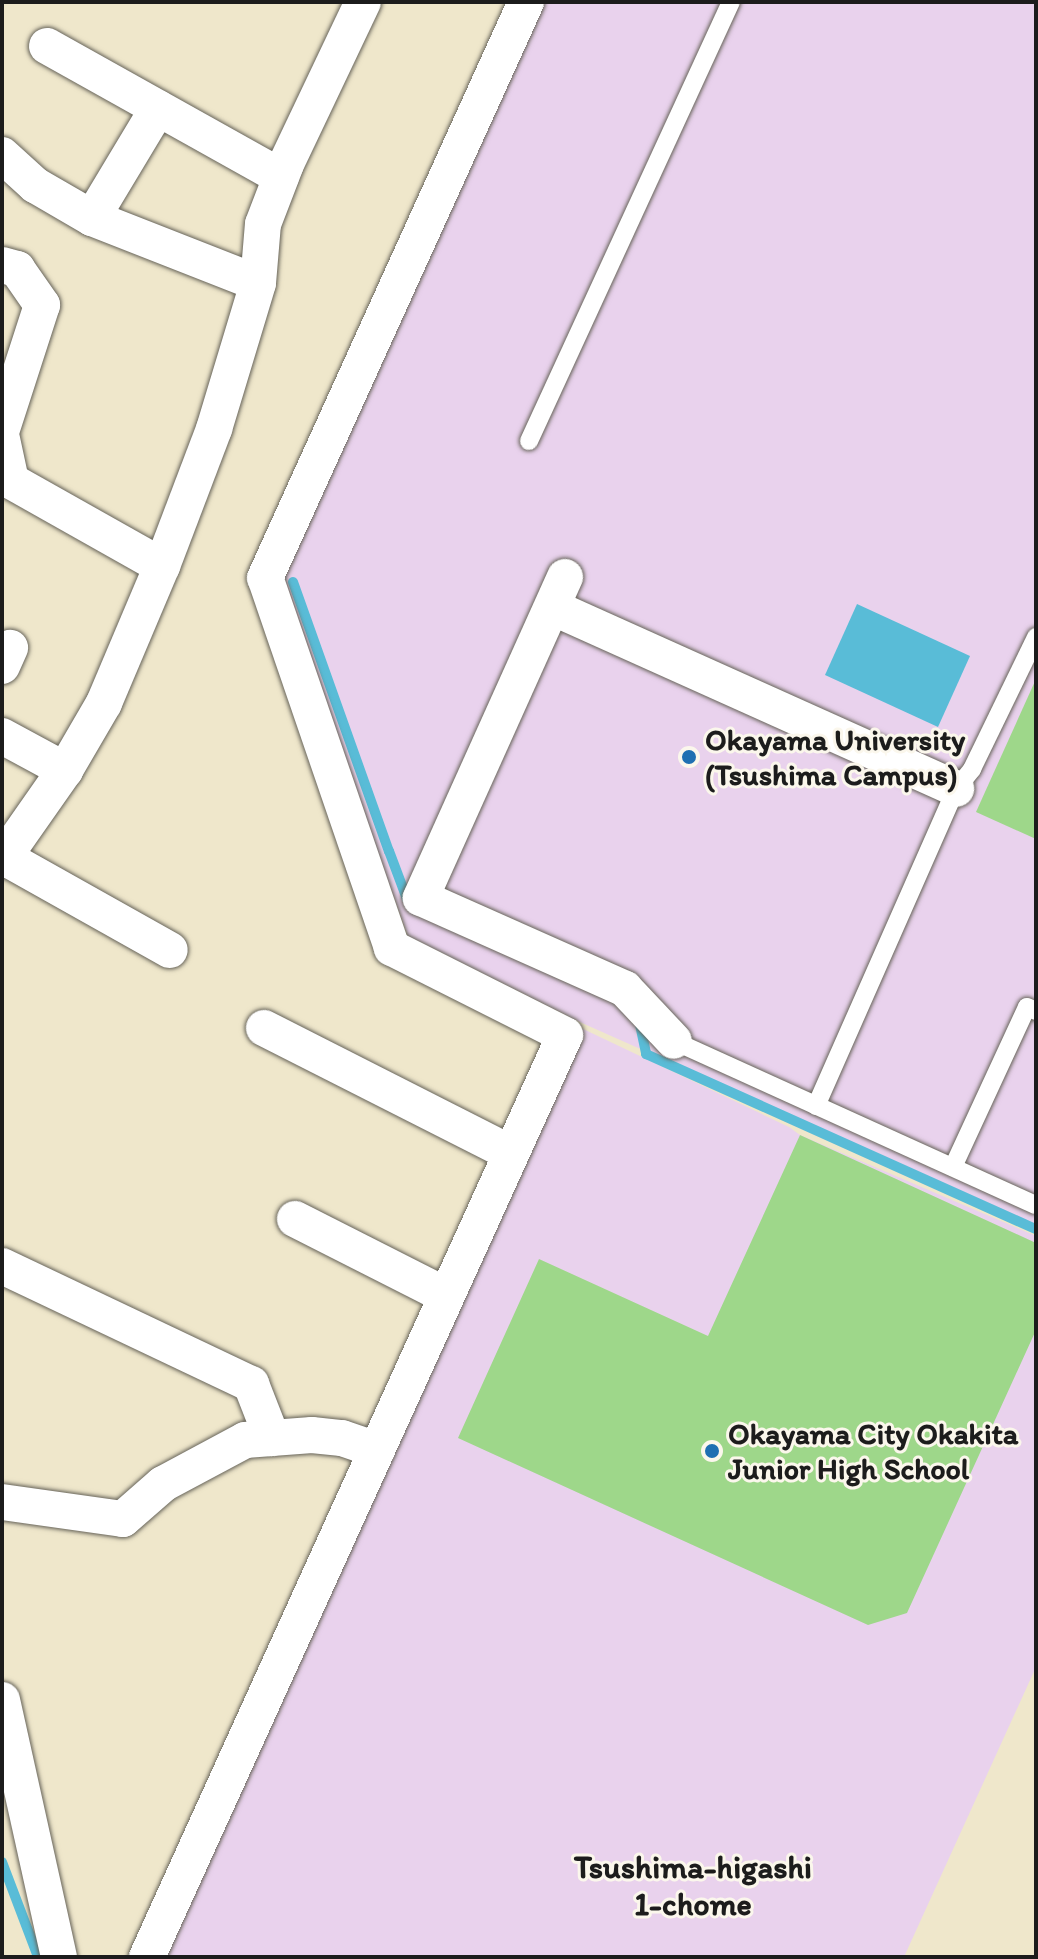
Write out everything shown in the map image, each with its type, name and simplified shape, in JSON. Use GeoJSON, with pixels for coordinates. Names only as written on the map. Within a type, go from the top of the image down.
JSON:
{"type":"FeatureCollection","features":[{"type":"Feature","properties":{"kind":"street"},"geometry":{"type":"LineString","coordinates":[[170,950],[8,841],[55,764],[104,703],[151,560],[214,429],[258,283],[263,224],[281,177],[363,2]]}},
{"type":"Feature","properties":{"kind":"street"},"geometry":{"type":"LineString","coordinates":[[147,1957],[565,1035],[392,948],[265,578],[526,2]]}},
{"type":"Feature","properties":{"kind":"street"},"geometry":{"type":"LineString","coordinates":[[47,46],[281,177]]}},
{"type":"Feature","properties":{"kind":"street"},"geometry":{"type":"LineString","coordinates":[[92,218],[158,108]]}},
{"type":"Feature","properties":{"kind":"street"},"geometry":{"type":"LineString","coordinates":[[2,155],[35,185],[92,218],[258,283]]}},
{"type":"Feature","properties":{"kind":"street"},"geometry":{"type":"LineString","coordinates":[[2,265],[17,269],[42,305],[4,447],[11,481],[151,560]]}},
{"type":"Feature","properties":{"kind":"street"},"geometry":{"type":"LineString","coordinates":[[674,1041],[625,989],[421,898],[560,592],[956,789]]}},
{"type":"Feature","properties":{"kind":"street"},"geometry":{"type":"LineString","coordinates":[[2,736],[55,764]]}},
{"type":"Feature","properties":{"kind":"street"},"geometry":{"type":"LineString","coordinates":[[264,1028],[510,1153]]}},
{"type":"Feature","properties":{"kind":"street"},"geometry":{"type":"LineString","coordinates":[[295,1219],[445,1295]]}},
{"type":"Feature","properties":{"kind":"street"},"geometry":{"type":"LineString","coordinates":[[2,1266],[251,1384],[272,1438]]}},
{"type":"Feature","properties":{"kind":"street"},"geometry":{"type":"LineString","coordinates":[[2,1502],[123,1519],[163,1484],[245,1440],[312,1435],[342,1438],[377,1450]]}},
{"type":"Feature","properties":{"kind":"street"},"geometry":{"type":"LineString","coordinates":[[2,1700],[59,1957]]}},
{"type":"Feature","properties":{"kind":"lane"},"geometry":{"type":"LineString","coordinates":[[529,441],[731,2]]}},
{"type":"Feature","properties":{"kind":"lane"},"geometry":{"type":"LineString","coordinates":[[816,1106],[956,789],[972,769],[1036,637]]}},
{"type":"Feature","properties":{"kind":"lane"},"geometry":{"type":"LineString","coordinates":[[953,1167],[1027,1007],[1036,1011]]}},
{"type":"Feature","properties":{"kind":"lane"},"geometry":{"type":"LineString","coordinates":[[674,1041],[1036,1205]]}},
{"type":"Feature","properties":{"kind":"shaded area","name":"Okayama University (Tsushima Campus)"},"geometry":{"type":"Polygon","coordinates":[[[539,2],[1036,2],[1036,1225],[582,1023],[408,936],[278,578],[539,2]]]}},
{"type":"Feature","properties":{"kind":"shaded area","name":"Okayama City Okakita Junior High School"},"geometry":{"type":"Polygon","coordinates":[[[579,1027],[800,1135],[1036,1236],[1036,1667],[904,1957],[160,1957],[579,1027]]]}},
{"type":"Feature","properties":{"kind":"green space"},"geometry":{"type":"Polygon","coordinates":[[[1036,679],[1036,839],[976,812],[1036,679]]]}},
{"type":"Feature","properties":{"kind":"green space"},"geometry":{"type":"Polygon","coordinates":[[[800,1135],[1036,1243],[1036,1330],[907,1613],[868,1625],[458,1438],[539,1259],[708,1336],[800,1135]]]}},
{"type":"Feature","properties":{"kind":"water"},"geometry":{"type":"Polygon","coordinates":[[[857,604],[970,656],[938,727],[825,675],[857,604]]]}},
{"type":"Feature","properties":{"kind":"waterway"},"geometry":{"type":"LineString","coordinates":[[293,582],[389,851],[407,899],[411,901]]}},
{"type":"Feature","properties":{"kind":"waterway"},"geometry":{"type":"LineString","coordinates":[[639,1020],[646,1054],[1036,1229]]}},
{"type":"Feature","properties":{"kind":"waterway"},"geometry":{"type":"LineString","coordinates":[[2,1862],[38,1957]]}},
{"type":"Feature","properties":{"kind":"place","name":"Okayama University (Tsushima Campus)"},"geometry":{"type":"Point","coordinates":[689,757]}},
{"type":"Feature","properties":{"kind":"place","name":"Okayama City Okakita Junior High School"},"geometry":{"type":"Point","coordinates":[712,1451]}},
{"type":"Feature","properties":{"kind":"district","name":"Tsushima-higashi 1-chome"},"geometry":{"type":"Point","coordinates":[693,1886]}}]}
